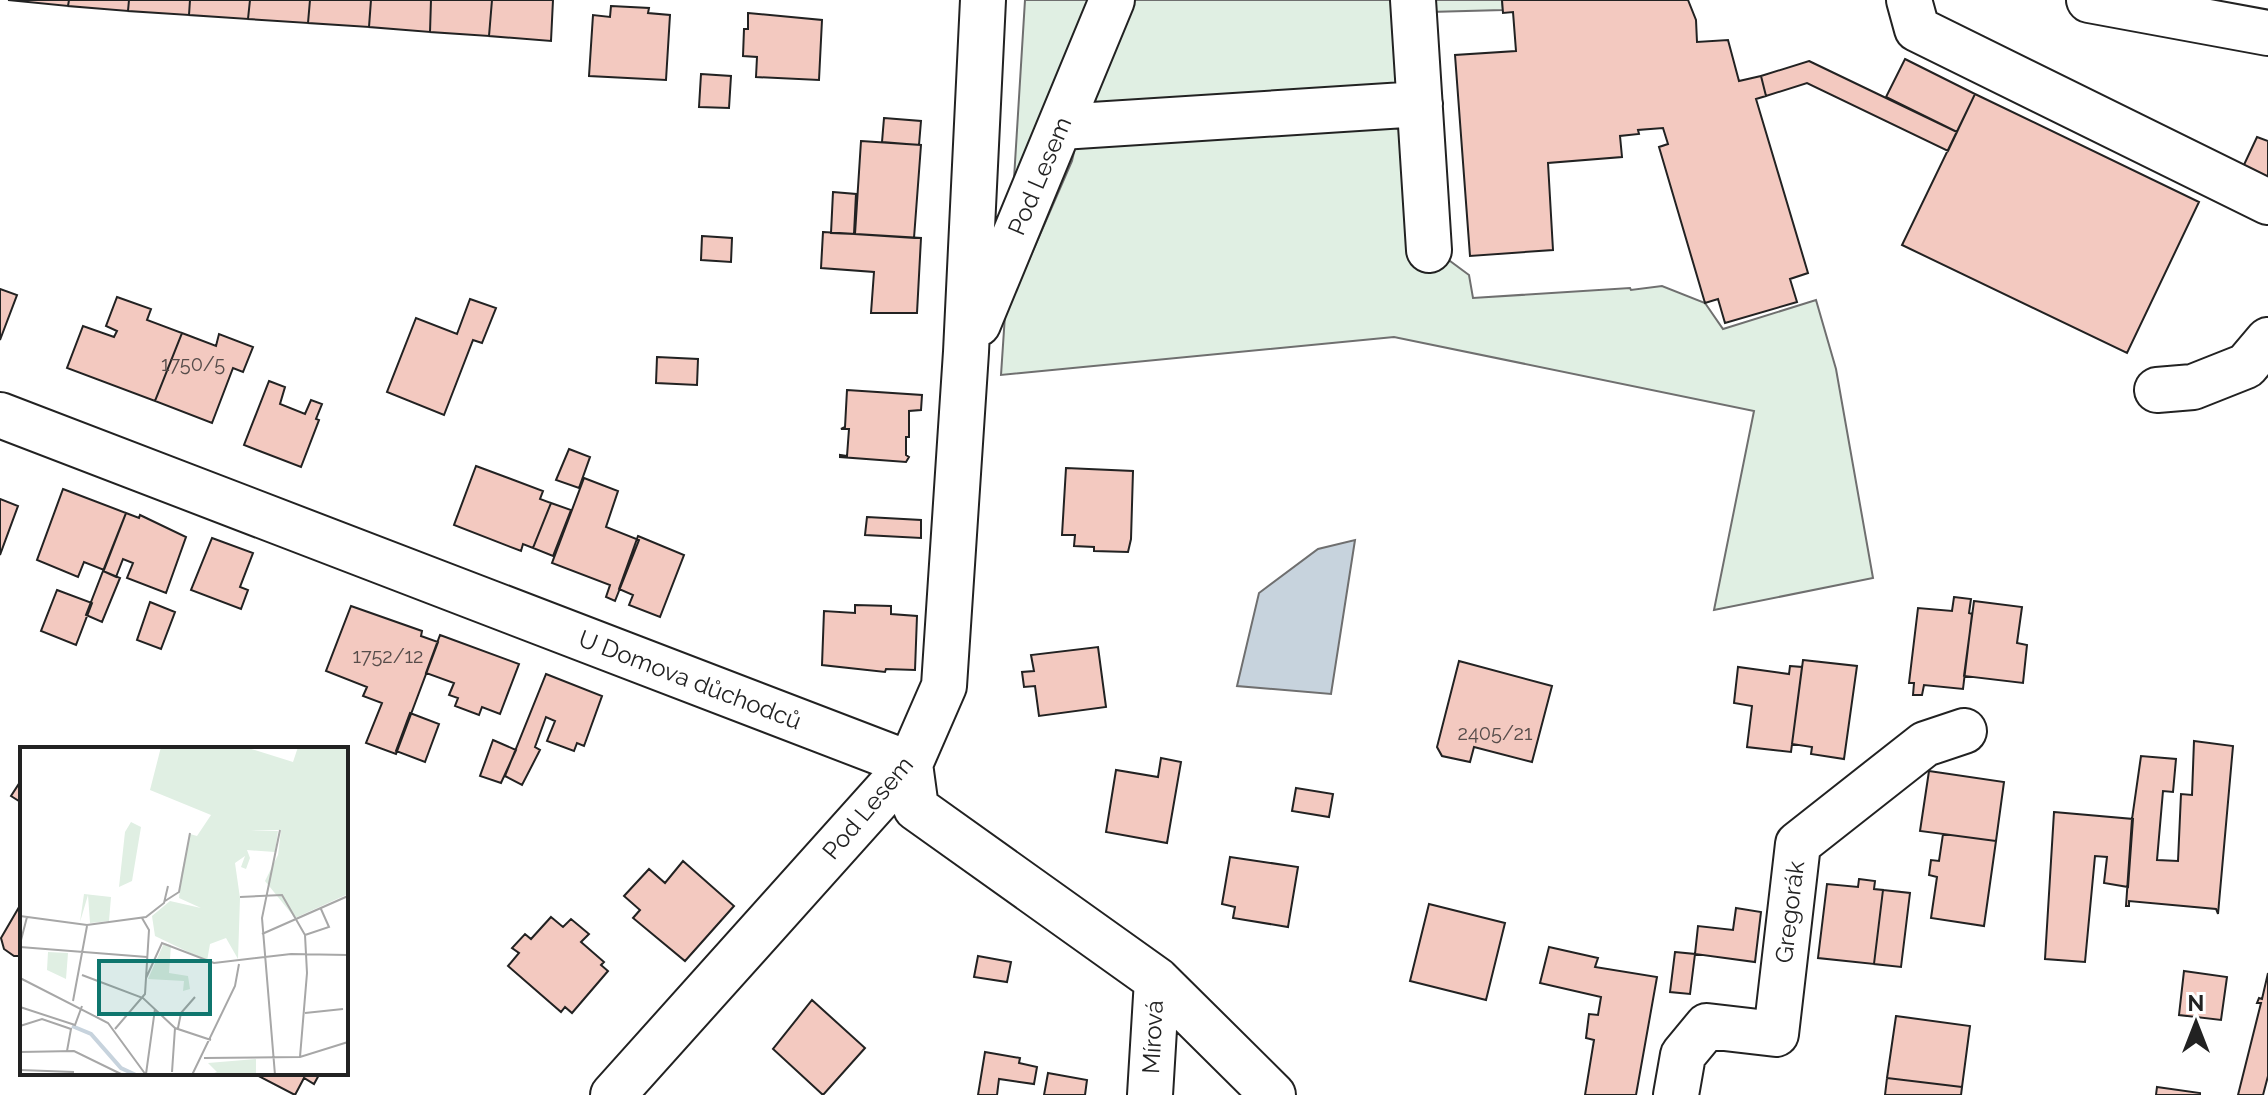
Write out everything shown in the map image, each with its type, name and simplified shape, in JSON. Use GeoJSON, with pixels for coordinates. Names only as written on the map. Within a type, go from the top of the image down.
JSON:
{"type":"FeatureCollection","features":[{"type":"Feature","properties":{"kind":"street","name":"Pod Lesem"},"geometry":{"type":"LineString","coordinates":[[613,1095],[910,764],[944,686],[966,352],[983,0]]}},
{"type":"Feature","properties":{"kind":"street","name":"Pod Lesem"},"geometry":{"type":"LineString","coordinates":[[966,352],[1112,0]]}},
{"type":"Feature","properties":{"kind":"street"},"geometry":{"type":"LineString","coordinates":[[1413,0],[1429,250]]}},
{"type":"Feature","properties":{"kind":"street"},"geometry":{"type":"LineString","coordinates":[[1909,0],[1917,29],[2268,202]]}},
{"type":"Feature","properties":{"kind":"street"},"geometry":{"type":"LineString","coordinates":[[2089,0],[2268,33]]}},
{"type":"Feature","properties":{"kind":"street"},"geometry":{"type":"LineString","coordinates":[[1061,127],[1420,104]]}},
{"type":"Feature","properties":{"kind":"street"},"geometry":{"type":"LineString","coordinates":[[2157,390],[2193,387],[2246,366],[2268,340]]}},
{"type":"Feature","properties":{"kind":"street","name":"U Domova důchodců"},"geometry":{"type":"LineString","coordinates":[[0,415],[910,764]]}},
{"type":"Feature","properties":{"kind":"street","name":"Gregorák"},"geometry":{"type":"LineString","coordinates":[[1676,1095],[1683,1055],[1707,1026],[1776,1034],[1798,844],[1925,744],[1964,731]]}},
{"type":"Feature","properties":{"kind":"street"},"geometry":{"type":"LineString","coordinates":[[910,764],[916,808],[1157,980],[1273,1095]]}},
{"type":"Feature","properties":{"kind":"street","name":"Mírová"},"geometry":{"type":"LineString","coordinates":[[1150,1095],[1157,980]]}},
{"type":"Feature","properties":{"kind":"green space"},"geometry":{"type":"Polygon","coordinates":[[[1025,0],[1091,0],[1013,195],[1025,0]]]}},
{"type":"Feature","properties":{"kind":"green space"},"geometry":{"type":"Polygon","coordinates":[[[1125,0],[1502,0],[1503,10],[1429,12],[1446,258],[1469,275],[1473,298],[1662,286],[1705,303],[1723,329],[1816,300],[1836,369],[1873,578],[1714,610],[1754,411],[1394,337],[1001,375],[1005,315],[1072,161],[1091,77],[1125,0]]]}},
{"type":"Feature","properties":{"kind":"shaded area"},"geometry":{"type":"Polygon","coordinates":[[[1355,540],[1331,694],[1237,686],[1259,593],[1318,549],[1355,540]]]}},
{"type":"Feature","properties":{"kind":"building"},"geometry":{"type":"Polygon","coordinates":[[[8,0],[69,0],[68,6],[8,0]]]}},
{"type":"Feature","properties":{"kind":"building"},"geometry":{"type":"Polygon","coordinates":[[[69,0],[129,0],[128,11],[68,6],[69,0]]]}},
{"type":"Feature","properties":{"kind":"building"},"geometry":{"type":"Polygon","coordinates":[[[129,0],[190,0],[189,15],[128,11],[129,0]]]}},
{"type":"Feature","properties":{"kind":"building"},"geometry":{"type":"Polygon","coordinates":[[[190,0],[250,0],[248,19],[189,15],[190,0]]]}},
{"type":"Feature","properties":{"kind":"building"},"geometry":{"type":"Polygon","coordinates":[[[250,0],[310,0],[308,23],[248,19],[250,0]]]}},
{"type":"Feature","properties":{"kind":"building"},"geometry":{"type":"Polygon","coordinates":[[[310,0],[371,0],[369,27],[308,23],[310,0]]]}},
{"type":"Feature","properties":{"kind":"building"},"geometry":{"type":"Polygon","coordinates":[[[371,0],[431,0],[430,32],[369,27],[371,0]]]}},
{"type":"Feature","properties":{"kind":"building"},"geometry":{"type":"Polygon","coordinates":[[[431,0],[492,0],[489,36],[430,32],[431,0]]]}},
{"type":"Feature","properties":{"kind":"building"},"geometry":{"type":"Polygon","coordinates":[[[492,0],[553,0],[551,41],[489,36],[492,0]]]}},
{"type":"Feature","properties":{"kind":"building"},"geometry":{"type":"Polygon","coordinates":[[[1502,0],[1688,0],[1696,20],[1697,42],[1728,40],[1739,81],[1761,76],[1766,96],[1756,99],[1808,273],[1790,279],[1797,302],[1725,323],[1718,299],[1705,303],[1659,147],[1668,144],[1663,128],[1638,130],[1639,134],[1620,136],[1622,157],[1548,163],[1553,250],[1470,256],[1455,55],[1516,51],[1513,12],[1503,13],[1502,0]]]}},
{"type":"Feature","properties":{"kind":"building"},"geometry":{"type":"Polygon","coordinates":[[[611,6],[649,8],[648,13],[670,15],[666,80],[589,76],[593,15],[610,17],[611,6]]]}},
{"type":"Feature","properties":{"kind":"building"},"geometry":{"type":"Polygon","coordinates":[[[748,13],[822,20],[819,80],[756,77],[757,57],[743,56],[748,13]]]}},
{"type":"Feature","properties":{"kind":"building"},"geometry":{"type":"Polygon","coordinates":[[[1905,59],[1975,94],[1957,132],[1886,97],[1905,59]]]}},
{"type":"Feature","properties":{"kind":"building"},"geometry":{"type":"Polygon","coordinates":[[[1809,61],[1957,132],[1948,151],[1807,83],[1766,96],[1761,76],[1809,61]]]}},
{"type":"Feature","properties":{"kind":"building"},"geometry":{"type":"Polygon","coordinates":[[[701,74],[731,76],[729,108],[699,107],[701,74]]]}},
{"type":"Feature","properties":{"kind":"building"},"geometry":{"type":"Polygon","coordinates":[[[1975,94],[2199,202],[2127,353],[1902,245],[1975,94]]]}},
{"type":"Feature","properties":{"kind":"building"},"geometry":{"type":"Polygon","coordinates":[[[884,118],[921,121],[919,145],[882,142],[884,118]]]}},
{"type":"Feature","properties":{"kind":"building"},"geometry":{"type":"Polygon","coordinates":[[[2257,137],[2268,141],[2268,180],[2242,169],[2257,137]]]}},
{"type":"Feature","properties":{"kind":"building"},"geometry":{"type":"Polygon","coordinates":[[[861,141],[921,145],[914,238],[855,234],[861,141]]]}},
{"type":"Feature","properties":{"kind":"building"},"geometry":{"type":"Polygon","coordinates":[[[833,192],[856,194],[854,234],[831,233],[833,192]]]}},
{"type":"Feature","properties":{"kind":"building"},"geometry":{"type":"Polygon","coordinates":[[[823,232],[921,238],[917,313],[871,313],[874,272],[821,268],[823,232]]]}},
{"type":"Feature","properties":{"kind":"building"},"geometry":{"type":"Polygon","coordinates":[[[702,236],[732,238],[731,262],[701,260],[702,236]]]}},
{"type":"Feature","properties":{"kind":"building"},"geometry":{"type":"Polygon","coordinates":[[[0,289],[17,295],[0,340],[0,289]]]}},
{"type":"Feature","properties":{"kind":"building"},"geometry":{"type":"Polygon","coordinates":[[[117,297],[151,309],[147,320],[182,333],[155,401],[67,368],[83,326],[114,337],[117,331],[106,326],[117,297]]]}},
{"type":"Feature","properties":{"kind":"building"},"geometry":{"type":"Polygon","coordinates":[[[470,299],[496,308],[482,343],[473,340],[444,415],[387,392],[416,318],[457,334],[470,299]]]}},
{"type":"Feature","properties":{"kind":"building"},"geometry":{"type":"Polygon","coordinates":[[[182,333],[216,346],[219,334],[253,347],[243,372],[233,368],[212,423],[155,401],[182,333]]]}},
{"type":"Feature","properties":{"kind":"building"},"geometry":{"type":"Polygon","coordinates":[[[657,357],[698,359],[697,385],[656,383],[657,357]]]}},
{"type":"Feature","properties":{"kind":"building"},"geometry":{"type":"Polygon","coordinates":[[[269,381],[285,387],[280,404],[305,414],[311,400],[322,404],[301,467],[244,445],[269,381]]]}},
{"type":"Feature","properties":{"kind":"building"},"geometry":{"type":"Polygon","coordinates":[[[847,390],[922,395],[921,410],[909,411],[906,455],[909,457],[906,462],[840,457],[847,456],[849,429],[841,429],[845,427],[847,390]]]}},
{"type":"Feature","properties":{"kind":"building"},"geometry":{"type":"Polygon","coordinates":[[[569,449],[590,457],[579,488],[556,480],[569,449]]]}},
{"type":"Feature","properties":{"kind":"building"},"geometry":{"type":"Polygon","coordinates":[[[476,466],[543,491],[540,499],[551,503],[533,548],[523,544],[521,551],[454,525],[476,466]]]}},
{"type":"Feature","properties":{"kind":"building"},"geometry":{"type":"Polygon","coordinates":[[[1066,468],[1133,471],[1128,552],[1094,551],[1094,547],[1074,546],[1075,535],[1062,535],[1066,468]]]}},
{"type":"Feature","properties":{"kind":"building"},"geometry":{"type":"Polygon","coordinates":[[[584,478],[618,491],[606,527],[639,540],[615,601],[606,597],[610,585],[552,563],[584,478]]]}},
{"type":"Feature","properties":{"kind":"building"},"geometry":{"type":"Polygon","coordinates":[[[63,489],[126,513],[104,570],[84,562],[78,577],[37,560],[63,489]]]}},
{"type":"Feature","properties":{"kind":"building"},"geometry":{"type":"Polygon","coordinates":[[[0,499],[18,506],[0,555],[0,499]]]}},
{"type":"Feature","properties":{"kind":"building"},"geometry":{"type":"Polygon","coordinates":[[[551,503],[571,510],[553,556],[533,548],[551,503]]]}},
{"type":"Feature","properties":{"kind":"building"},"geometry":{"type":"Polygon","coordinates":[[[126,513],[139,518],[140,515],[186,537],[166,593],[127,578],[133,563],[123,559],[116,577],[103,571],[126,513]]]}},
{"type":"Feature","properties":{"kind":"building"},"geometry":{"type":"Polygon","coordinates":[[[867,517],[921,520],[921,538],[865,535],[867,517]]]}},
{"type":"Feature","properties":{"kind":"building"},"geometry":{"type":"Polygon","coordinates":[[[638,536],[684,555],[660,617],[629,605],[633,595],[619,589],[638,536]]]}},
{"type":"Feature","properties":{"kind":"building"},"geometry":{"type":"Polygon","coordinates":[[[212,538],[253,553],[240,587],[248,590],[241,609],[191,590],[212,538]]]}},
{"type":"Feature","properties":{"kind":"building"},"geometry":{"type":"Polygon","coordinates":[[[103,571],[120,578],[102,622],[86,615],[103,571]]]}},
{"type":"Feature","properties":{"kind":"building"},"geometry":{"type":"Polygon","coordinates":[[[57,590],[92,603],[76,645],[41,631],[57,590]]]}},
{"type":"Feature","properties":{"kind":"building"},"geometry":{"type":"Polygon","coordinates":[[[1954,597],[1971,599],[1963,689],[1924,685],[1922,695],[1913,695],[1914,683],[1909,683],[1918,608],[1952,611],[1954,597]]]}},
{"type":"Feature","properties":{"kind":"building"},"geometry":{"type":"Polygon","coordinates":[[[1974,601],[2022,607],[2017,643],[2027,645],[2023,683],[1964,676],[1974,601]]]}},
{"type":"Feature","properties":{"kind":"building"},"geometry":{"type":"Polygon","coordinates":[[[150,602],[175,612],[161,649],[137,640],[150,602]]]}},
{"type":"Feature","properties":{"kind":"building"},"geometry":{"type":"Polygon","coordinates":[[[855,605],[891,606],[891,614],[917,616],[915,670],[886,669],[885,672],[822,665],[824,611],[855,613],[855,605]]]}},
{"type":"Feature","properties":{"kind":"building"},"geometry":{"type":"Polygon","coordinates":[[[351,606],[422,631],[421,636],[438,642],[396,754],[366,743],[382,703],[363,696],[367,687],[326,671],[351,606]]]}},
{"type":"Feature","properties":{"kind":"building"},"geometry":{"type":"Polygon","coordinates":[[[440,635],[519,664],[500,714],[482,707],[479,715],[455,706],[458,698],[449,695],[454,683],[426,673],[440,635]]]}},
{"type":"Feature","properties":{"kind":"building"},"geometry":{"type":"Polygon","coordinates":[[[1098,647],[1106,707],[1039,716],[1035,686],[1024,687],[1022,672],[1034,671],[1031,655],[1098,647]]]}},
{"type":"Feature","properties":{"kind":"building"},"geometry":{"type":"Polygon","coordinates":[[[1803,660],[1857,666],[1844,759],[1811,754],[1812,747],[1792,744],[1803,660]]]}},
{"type":"Feature","properties":{"kind":"building"},"geometry":{"type":"Polygon","coordinates":[[[1459,661],[1552,686],[1532,762],[1474,747],[1470,762],[1442,756],[1437,747],[1459,661]]]}},
{"type":"Feature","properties":{"kind":"building"},"geometry":{"type":"Polygon","coordinates":[[[1790,666],[1802,667],[1791,752],[1747,747],[1752,706],[1734,703],[1738,667],[1789,674],[1790,666]]]}},
{"type":"Feature","properties":{"kind":"building"},"geometry":{"type":"Polygon","coordinates":[[[546,674],[602,696],[584,746],[577,743],[574,751],[547,741],[555,721],[546,717],[535,747],[540,750],[522,785],[505,776],[546,674]]]}},
{"type":"Feature","properties":{"kind":"building"},"geometry":{"type":"Polygon","coordinates":[[[410,713],[439,724],[425,762],[396,751],[410,713]]]}},
{"type":"Feature","properties":{"kind":"building"},"geometry":{"type":"Polygon","coordinates":[[[493,740],[516,750],[501,783],[480,776],[493,740]]]}},
{"type":"Feature","properties":{"kind":"building"},"geometry":{"type":"Polygon","coordinates":[[[2194,741],[2233,746],[2218,914],[2216,909],[2129,901],[2129,906],[2126,906],[2132,819],[2141,756],[2176,759],[2173,792],[2163,791],[2157,860],[2178,861],[2181,794],[2192,795],[2194,741]]]}},
{"type":"Feature","properties":{"kind":"building"},"geometry":{"type":"Polygon","coordinates":[[[1161,758],[1181,762],[1167,843],[1106,832],[1116,770],[1158,777],[1161,758]]]}},
{"type":"Feature","properties":{"kind":"building"},"geometry":{"type":"Polygon","coordinates":[[[1929,771],[2004,782],[1996,841],[1920,831],[1929,771]]]}},
{"type":"Feature","properties":{"kind":"building"},"geometry":{"type":"Polygon","coordinates":[[[20,782],[20,802],[11,796],[20,782]]]}},
{"type":"Feature","properties":{"kind":"building"},"geometry":{"type":"Polygon","coordinates":[[[1296,788],[1333,794],[1329,817],[1292,811],[1296,788]]]}},
{"type":"Feature","properties":{"kind":"building"},"geometry":{"type":"Polygon","coordinates":[[[2054,812],[2133,819],[2128,887],[2104,883],[2107,857],[2095,856],[2085,962],[2045,959],[2054,812]]]}},
{"type":"Feature","properties":{"kind":"building"},"geometry":{"type":"Polygon","coordinates":[[[1943,834],[1996,841],[1984,926],[1931,918],[1937,877],[1929,875],[1931,860],[1939,861],[1943,834]]]}},
{"type":"Feature","properties":{"kind":"building"},"geometry":{"type":"Polygon","coordinates":[[[1230,857],[1298,867],[1288,927],[1233,918],[1235,907],[1222,904],[1230,857]]]}},
{"type":"Feature","properties":{"kind":"building"},"geometry":{"type":"Polygon","coordinates":[[[683,861],[734,906],[685,961],[633,918],[640,910],[624,896],[649,869],[665,883],[683,861]]]}},
{"type":"Feature","properties":{"kind":"building"},"geometry":{"type":"Polygon","coordinates":[[[1859,879],[1875,881],[1874,889],[1883,890],[1874,964],[1818,958],[1827,884],[1858,887],[1859,879]]]}},
{"type":"Feature","properties":{"kind":"building"},"geometry":{"type":"Polygon","coordinates":[[[1883,890],[1910,893],[1901,967],[1874,964],[1883,890]]]}},
{"type":"Feature","properties":{"kind":"building"},"geometry":{"type":"Polygon","coordinates":[[[1429,904],[1505,923],[1486,1000],[1410,981],[1429,904]]]}},
{"type":"Feature","properties":{"kind":"building"},"geometry":{"type":"Polygon","coordinates":[[[20,905],[20,956],[14,956],[4,949],[1,938],[20,905]]]}},
{"type":"Feature","properties":{"kind":"building"},"geometry":{"type":"Polygon","coordinates":[[[1736,908],[1761,912],[1755,962],[1695,954],[1698,926],[1733,930],[1736,908]]]}},
{"type":"Feature","properties":{"kind":"building"},"geometry":{"type":"Polygon","coordinates":[[[551,917],[563,927],[571,919],[589,934],[581,942],[604,962],[601,965],[608,971],[572,1013],[565,1007],[561,1012],[508,966],[519,953],[512,948],[525,934],[531,939],[551,917]]]}},
{"type":"Feature","properties":{"kind":"building"},"geometry":{"type":"Polygon","coordinates":[[[1549,947],[1598,958],[1595,967],[1657,977],[1636,1095],[1585,1095],[1594,1040],[1586,1038],[1589,1014],[1598,1015],[1601,997],[1540,983],[1549,947]]]}},
{"type":"Feature","properties":{"kind":"building"},"geometry":{"type":"Polygon","coordinates":[[[1675,952],[1695,954],[1690,994],[1670,992],[1675,952]]]}},
{"type":"Feature","properties":{"kind":"building"},"geometry":{"type":"Polygon","coordinates":[[[978,956],[1011,962],[1007,982],[974,977],[978,956]]]}},
{"type":"Feature","properties":{"kind":"building"},"geometry":{"type":"Polygon","coordinates":[[[2184,971],[2227,977],[2221,1020],[2179,1015],[2184,971]]]}},
{"type":"Feature","properties":{"kind":"building"},"geometry":{"type":"Polygon","coordinates":[[[2268,973],[2268,1076],[2263,1095],[2238,1095],[2261,1003],[2257,1003],[2259,998],[2262,999],[2268,973]]]}},
{"type":"Feature","properties":{"kind":"building"},"geometry":{"type":"Polygon","coordinates":[[[812,1000],[865,1048],[823,1095],[773,1049],[812,1000]]]}},
{"type":"Feature","properties":{"kind":"building"},"geometry":{"type":"Polygon","coordinates":[[[1896,1016],[1970,1026],[1962,1087],[1887,1078],[1896,1016]]]}},
{"type":"Feature","properties":{"kind":"building"},"geometry":{"type":"Polygon","coordinates":[[[985,1052],[1020,1058],[1019,1063],[1037,1067],[1034,1084],[999,1079],[997,1095],[978,1095],[985,1052]]]}},
{"type":"Feature","properties":{"kind":"building"},"geometry":{"type":"Polygon","coordinates":[[[1048,1073],[1087,1080],[1085,1095],[1044,1095],[1048,1073]]]}},
{"type":"Feature","properties":{"kind":"building"},"geometry":{"type":"Polygon","coordinates":[[[257,1075],[319,1075],[314,1084],[304,1078],[295,1095],[257,1075]]]}},
{"type":"Feature","properties":{"kind":"building"},"geometry":{"type":"Polygon","coordinates":[[[1887,1078],[1962,1087],[1961,1095],[1885,1095],[1887,1078]]]}},
{"type":"Feature","properties":{"kind":"building"},"geometry":{"type":"Polygon","coordinates":[[[2157,1087],[2200,1093],[2200,1095],[2156,1095],[2157,1087]]]}}]}
